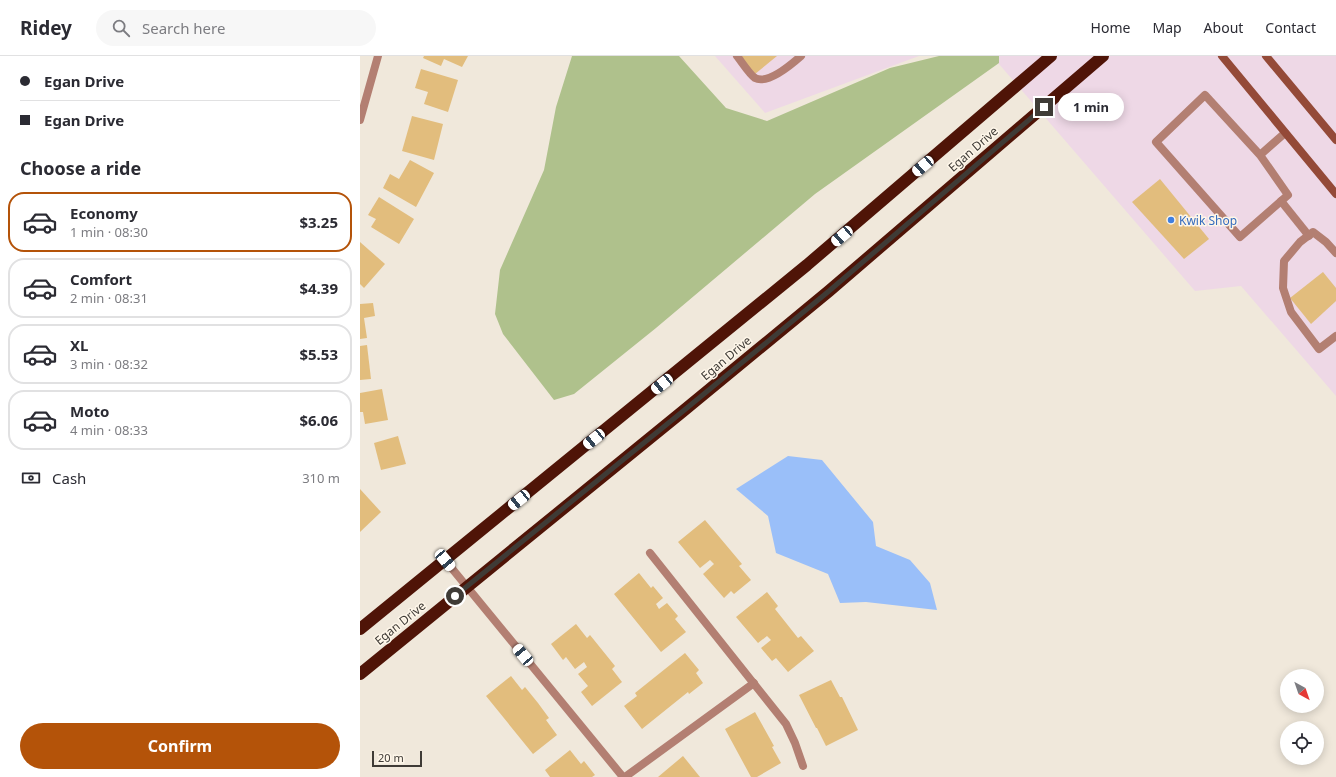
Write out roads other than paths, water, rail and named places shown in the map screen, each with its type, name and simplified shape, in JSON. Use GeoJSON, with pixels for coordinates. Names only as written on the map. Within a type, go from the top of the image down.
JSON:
{"type":"FeatureCollection","features":[{"type":"Feature","properties":{"kind":"highway","name":"Egan Drive"},"geometry":{"type":"LineString","coordinates":[[360,629],[807,265],[1052,56]]}},
{"type":"Feature","properties":{"kind":"highway","name":"Egan Drive"},"geometry":{"type":"LineString","coordinates":[[360,674],[823,296],[1104,56]]}},
{"type":"Feature","properties":{"kind":"street"},"geometry":{"type":"LineString","coordinates":[[360,120],[378,56]]}},
{"type":"Feature","properties":{"kind":"street"},"geometry":{"type":"LineString","coordinates":[[737,56],[755,78],[763,80],[786,69],[801,56]]}},
{"type":"Feature","properties":{"kind":"street"},"geometry":{"type":"LineString","coordinates":[[1222,56],[1336,194]]}},
{"type":"Feature","properties":{"kind":"street"},"geometry":{"type":"LineString","coordinates":[[1266,56],[1336,140]]}},
{"type":"Feature","properties":{"kind":"street"},"geometry":{"type":"LineString","coordinates":[[1205,95],[1260,155],[1288,194],[1240,237],[1156,142],[1205,95]]}},
{"type":"Feature","properties":{"kind":"street"},"geometry":{"type":"LineString","coordinates":[[1260,155],[1285,133]]}},
{"type":"Feature","properties":{"kind":"street"},"geometry":{"type":"LineString","coordinates":[[1281,201],[1309,236]]}},
{"type":"Feature","properties":{"kind":"street"},"geometry":{"type":"LineString","coordinates":[[1336,253],[1326,242],[1313,232],[1300,242],[1284,261],[1283,288],[1291,312],[1319,349],[1336,336]]}},
{"type":"Feature","properties":{"kind":"street"},"geometry":{"type":"LineString","coordinates":[[650,552],[786,724],[795,743],[803,766]]}},
{"type":"Feature","properties":{"kind":"street"},"geometry":{"type":"LineString","coordinates":[[445,560],[624,777],[754,684]]}},
{"type":"Feature","properties":{"kind":"water"},"geometry":{"type":"Polygon","coordinates":[[[788,456],[822,460],[873,522],[876,546],[910,560],[930,583],[937,610],[866,602],[840,603],[828,574],[776,553],[768,516],[736,489],[788,456]]]}},
{"type":"Feature","properties":{"kind":"place","name":"Kwik Shop"},"geometry":{"type":"Point","coordinates":[1171,220]}}]}
